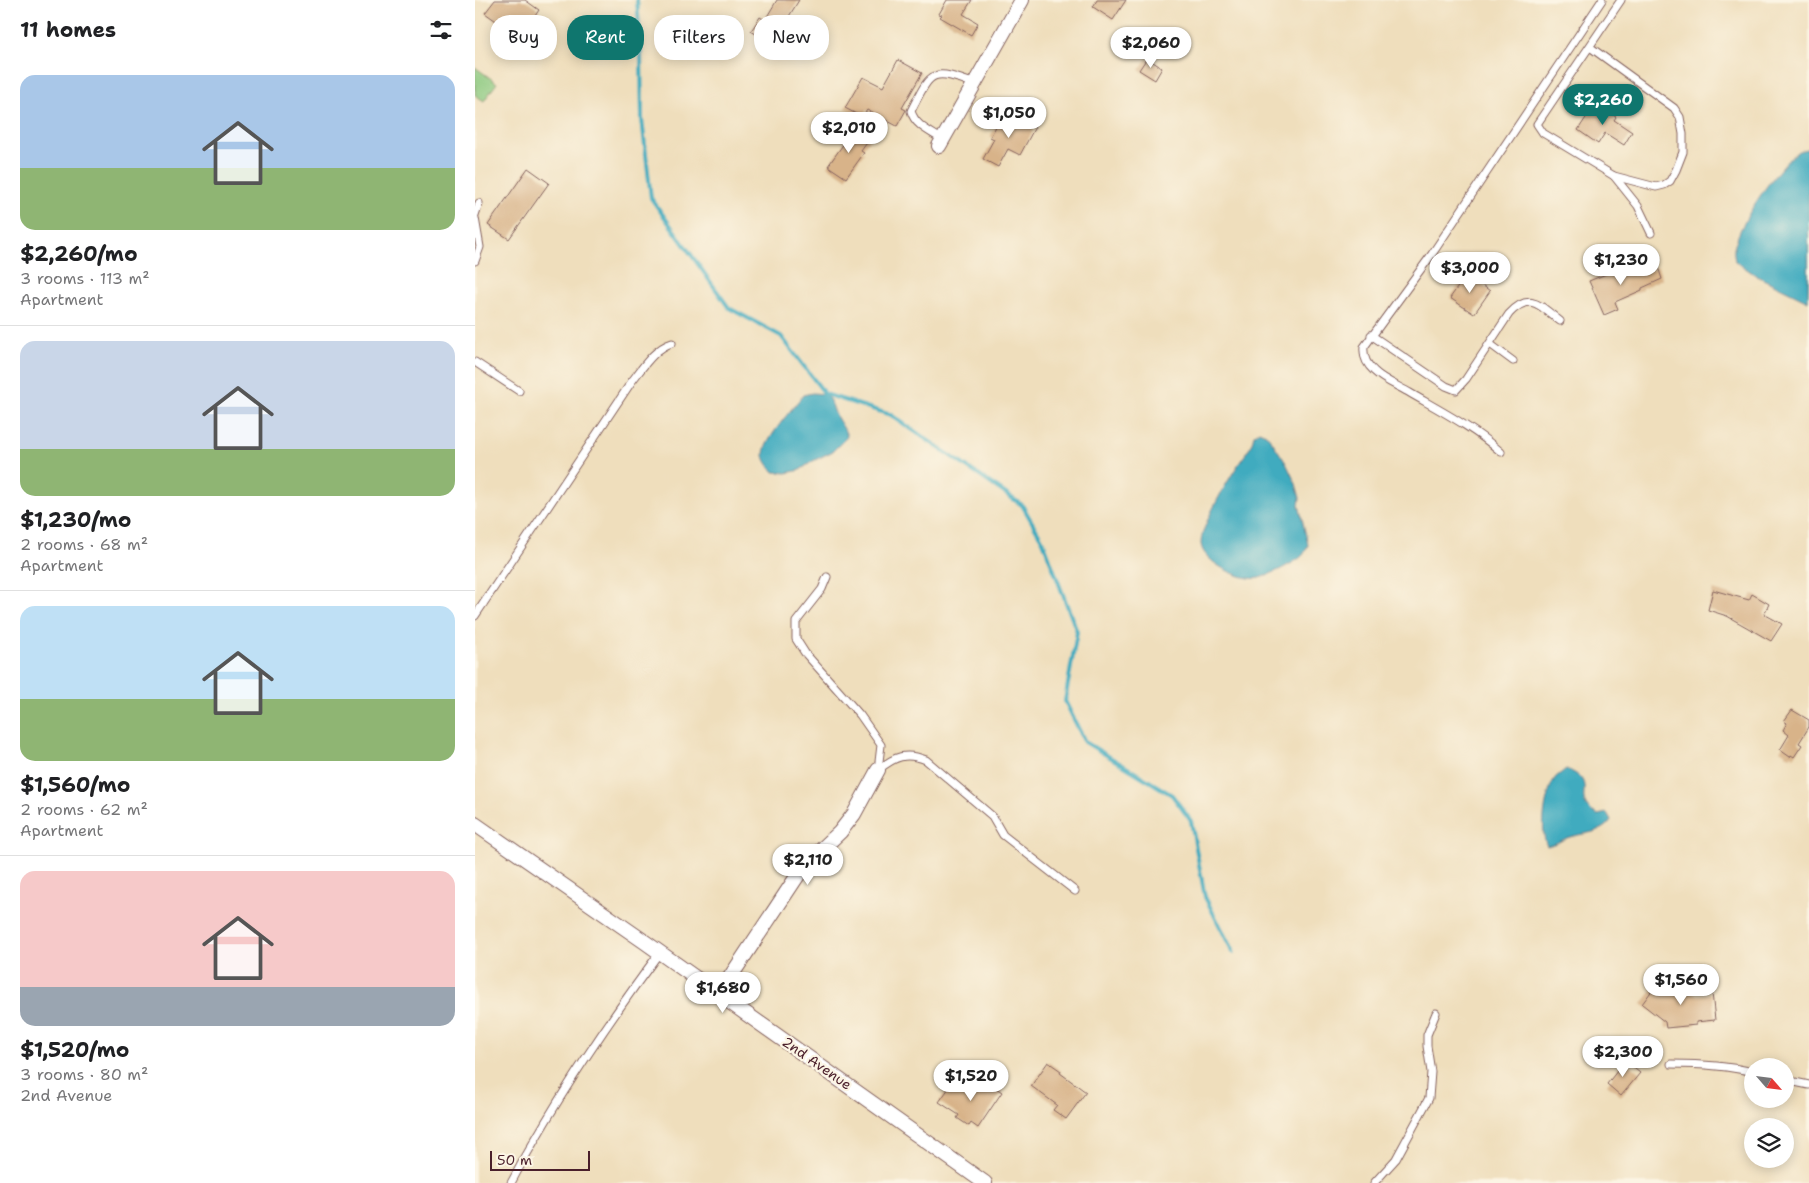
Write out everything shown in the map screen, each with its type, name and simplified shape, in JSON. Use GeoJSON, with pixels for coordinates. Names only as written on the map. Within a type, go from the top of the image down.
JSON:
{"type":"FeatureCollection","features":[{"type":"Feature","properties":{"kind":"street"},"geometry":{"type":"LineString","coordinates":[[941,143],[1022,0]]}},
{"type":"Feature","properties":{"kind":"street"},"geometry":{"type":"LineString","coordinates":[[719,994],[804,866],[840,832],[854,814],[878,770]]}},
{"type":"Feature","properties":{"kind":"street","name":"2nd Avenue"},"geometry":{"type":"LineString","coordinates":[[475,824],[660,952],[985,1183]]}},
{"type":"Feature","properties":{"kind":"lane"},"geometry":{"type":"LineString","coordinates":[[1501,452],[1485,438],[1372,370],[1363,355],[1364,347],[1431,254],[1602,0]]}},
{"type":"Feature","properties":{"kind":"lane"},"geometry":{"type":"LineString","coordinates":[[1589,47],[1674,108],[1679,117],[1683,134],[1683,152],[1669,181],[1664,185],[1656,187],[1614,176],[1543,133],[1537,124],[1589,47],[1621,0]]}},
{"type":"Feature","properties":{"kind":"lane"},"geometry":{"type":"LineString","coordinates":[[941,143],[912,117],[911,111],[926,83],[932,76],[939,75],[957,77],[975,84]]}},
{"type":"Feature","properties":{"kind":"lane"},"geometry":{"type":"LineString","coordinates":[[1614,176],[1637,206],[1651,233]]}},
{"type":"Feature","properties":{"kind":"lane"},"geometry":{"type":"LineString","coordinates":[[475,261],[480,247],[475,216],[479,203]]}},
{"type":"Feature","properties":{"kind":"lane"},"geometry":{"type":"LineString","coordinates":[[1371,335],[1446,386],[1456,390],[1466,379],[1509,314],[1517,306],[1524,302],[1539,305],[1560,321]]}},
{"type":"Feature","properties":{"kind":"lane"},"geometry":{"type":"LineString","coordinates":[[475,616],[632,381],[664,345],[672,343]]}},
{"type":"Feature","properties":{"kind":"lane"},"geometry":{"type":"LineString","coordinates":[[1490,344],[1513,360]]}},
{"type":"Feature","properties":{"kind":"lane"},"geometry":{"type":"LineString","coordinates":[[475,362],[519,391]]}},
{"type":"Feature","properties":{"kind":"lane"},"geometry":{"type":"LineString","coordinates":[[827,578],[823,589],[796,622],[796,639],[805,653],[860,715],[881,745],[878,770]]}},
{"type":"Feature","properties":{"kind":"lane"},"geometry":{"type":"LineString","coordinates":[[878,770],[888,762],[899,757],[914,755],[927,760],[992,816],[1003,835],[1075,891]]}},
{"type":"Feature","properties":{"kind":"lane"},"geometry":{"type":"LineString","coordinates":[[511,1183],[541,1128],[598,1037],[660,952]]}},
{"type":"Feature","properties":{"kind":"lane"},"geometry":{"type":"LineString","coordinates":[[1374,1183],[1396,1159],[1429,1098],[1431,1072],[1427,1035],[1436,1013]]}},
{"type":"Feature","properties":{"kind":"lane"},"geometry":{"type":"LineString","coordinates":[[1671,1064],[1707,1064],[1744,1070]]}},
{"type":"Feature","properties":{"kind":"lane"},"geometry":{"type":"LineString","coordinates":[[1794,1082],[1809,1085]]}},
{"type":"Feature","properties":{"kind":"green space"},"geometry":{"type":"Polygon","coordinates":[[[475,67],[497,83],[484,101],[475,95],[475,67]]]}},
{"type":"Feature","properties":{"kind":"water"},"geometry":{"type":"Polygon","coordinates":[[[1809,150],[1808,301],[1757,276],[1735,261],[1734,251],[1744,222],[1769,183],[1796,153],[1809,150]]]}},
{"type":"Feature","properties":{"kind":"water"},"geometry":{"type":"Polygon","coordinates":[[[812,393],[825,394],[832,404],[847,437],[833,451],[800,470],[787,473],[774,472],[764,455],[768,441],[803,395],[812,393]]]}},
{"type":"Feature","properties":{"kind":"water"},"geometry":{"type":"Polygon","coordinates":[[[1259,431],[1266,434],[1273,443],[1286,463],[1296,484],[1308,545],[1303,555],[1295,561],[1269,575],[1252,578],[1234,574],[1216,564],[1203,551],[1201,544],[1205,527],[1215,504],[1249,448],[1254,435],[1259,431]]]}},
{"type":"Feature","properties":{"kind":"water"},"geometry":{"type":"Polygon","coordinates":[[[1566,769],[1581,778],[1585,803],[1589,809],[1598,815],[1607,813],[1611,820],[1597,831],[1573,836],[1547,846],[1544,821],[1549,790],[1556,777],[1566,769]]]}},
{"type":"Feature","properties":{"kind":"building"},"geometry":{"type":"Polygon","coordinates":[[[495,0],[525,0],[539,10],[536,15],[490,15],[490,17],[485,13],[495,0]]]}},
{"type":"Feature","properties":{"kind":"building"},"geometry":{"type":"Polygon","coordinates":[[[777,0],[799,0],[790,15],[768,15],[777,0]]]}},
{"type":"Feature","properties":{"kind":"building"},"geometry":{"type":"Polygon","coordinates":[[[947,0],[972,0],[963,14],[978,23],[971,35],[940,17],[942,15],[939,14],[947,0]]]}},
{"type":"Feature","properties":{"kind":"building"},"geometry":{"type":"Polygon","coordinates":[[[1097,0],[1126,0],[1113,20],[1093,7],[1097,0]]]}},
{"type":"Feature","properties":{"kind":"building"},"geometry":{"type":"Polygon","coordinates":[[[1147,58],[1162,68],[1155,80],[1139,70],[1147,58]]]}},
{"type":"Feature","properties":{"kind":"building"},"geometry":{"type":"Polygon","coordinates":[[[898,60],[922,73],[902,108],[906,110],[897,126],[867,110],[862,117],[845,108],[863,77],[883,87],[898,60]]]}},
{"type":"Feature","properties":{"kind":"building"},"geometry":{"type":"Polygon","coordinates":[[[1595,104],[1616,117],[1614,120],[1632,132],[1624,145],[1605,133],[1598,144],[1578,130],[1595,104]]]}},
{"type":"Feature","properties":{"kind":"building"},"geometry":{"type":"Polygon","coordinates":[[[1009,112],[1035,127],[1020,155],[1008,149],[998,167],[983,159],[994,139],[990,137],[998,123],[1002,125],[1009,112]]]}},
{"type":"Feature","properties":{"kind":"building"},"geometry":{"type":"Polygon","coordinates":[[[854,129],[869,140],[861,151],[864,153],[846,178],[828,166],[854,129]]]}},
{"type":"Feature","properties":{"kind":"building"},"geometry":{"type":"Polygon","coordinates":[[[528,168],[549,183],[509,239],[488,225],[528,168]]]}},
{"type":"Feature","properties":{"kind":"building"},"geometry":{"type":"Polygon","coordinates":[[[1634,265],[1638,275],[1658,267],[1662,279],[1615,302],[1618,309],[1604,315],[1589,281],[1634,265]]]}},
{"type":"Feature","properties":{"kind":"building"},"geometry":{"type":"Polygon","coordinates":[[[1467,274],[1490,291],[1474,314],[1450,298],[1467,274]]]}},
{"type":"Feature","properties":{"kind":"building"},"geometry":{"type":"Polygon","coordinates":[[[1713,590],[1749,600],[1752,594],[1769,604],[1764,614],[1782,624],[1771,641],[1727,616],[1708,610],[1713,590]]]}},
{"type":"Feature","properties":{"kind":"building"},"geometry":{"type":"Polygon","coordinates":[[[1792,710],[1809,720],[1809,727],[1799,743],[1802,745],[1794,757],[1791,755],[1790,757],[1780,750],[1789,735],[1783,730],[1787,723],[1784,721],[1792,710]]]}},
{"type":"Feature","properties":{"kind":"building"},"geometry":{"type":"Polygon","coordinates":[[[1673,979],[1697,995],[1712,993],[1715,1020],[1696,1022],[1696,1025],[1666,1028],[1665,1022],[1642,1004],[1653,989],[1661,995],[1673,979]]]}},
{"type":"Feature","properties":{"kind":"building"},"geometry":{"type":"Polygon","coordinates":[[[1625,1061],[1640,1073],[1621,1096],[1607,1084],[1625,1061]]]}},
{"type":"Feature","properties":{"kind":"building"},"geometry":{"type":"Polygon","coordinates":[[[1048,1062],[1086,1092],[1066,1119],[1053,1110],[1057,1105],[1031,1086],[1048,1062]]]}},
{"type":"Feature","properties":{"kind":"building"},"geometry":{"type":"Polygon","coordinates":[[[981,1078],[1002,1092],[978,1128],[971,1123],[969,1126],[957,1118],[959,1115],[939,1102],[954,1081],[971,1093],[981,1078]]]}},
{"type":"Feature","properties":{"kind":"waterway"},"geometry":{"type":"LineString","coordinates":[[637,0],[641,54],[642,119],[651,198],[729,308],[781,336],[825,394],[891,415],[1022,505],[1043,541],[1077,632],[1065,701],[1085,742],[1172,795],[1191,821],[1205,897],[1233,952]]}}]}
